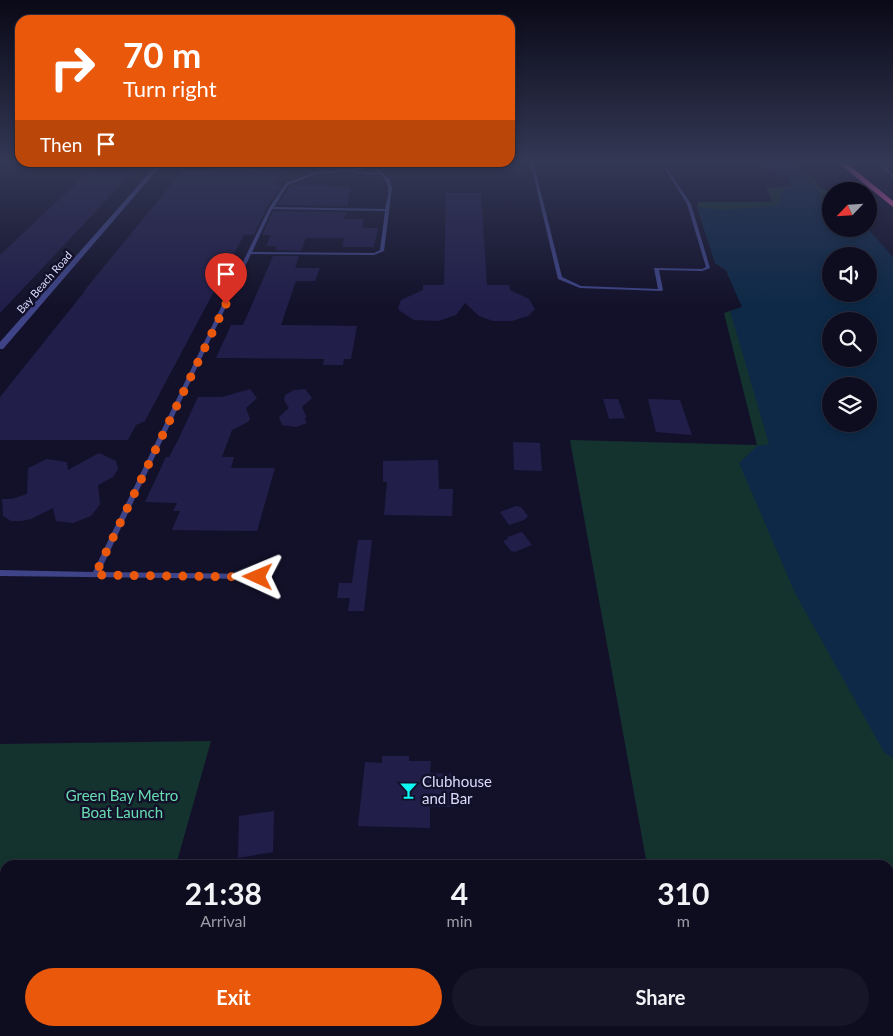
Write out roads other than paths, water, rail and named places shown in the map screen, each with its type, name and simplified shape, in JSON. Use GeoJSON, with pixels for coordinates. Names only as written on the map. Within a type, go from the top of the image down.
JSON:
{"type":"FeatureCollection","features":[{"type":"Feature","properties":{"kind":"street","name":"Bay Beach Road"},"geometry":{"type":"LineString","coordinates":[[0,347],[121,209]]}},
{"type":"Feature","properties":{"kind":"lane"},"geometry":{"type":"LineString","coordinates":[[95,575],[270,209]]}},
{"type":"Feature","properties":{"kind":"lane"},"geometry":{"type":"LineString","coordinates":[[251,253],[374,254],[382,251],[387,210],[349,209]]}},
{"type":"Feature","properties":{"kind":"lane"},"geometry":{"type":"LineString","coordinates":[[544,209],[560,278],[580,287],[661,290],[656,269],[702,270],[708,268],[691,209]]}},
{"type":"Feature","properties":{"kind":"lane"},"geometry":{"type":"LineString","coordinates":[[0,573],[258,577]]}},
{"type":"Feature","properties":{"kind":"water"},"geometry":{"type":"Polygon","coordinates":[[[698,209],[822,209],[822,238],[876,238],[893,257],[893,758],[884,752],[795,593],[739,463],[757,446],[769,444],[730,311],[742,307],[726,270],[715,263],[698,209]]]}},
{"type":"Feature","properties":{"kind":"place","name":"Clubhouse and Bar"},"geometry":{"type":"Point","coordinates":[408,790]}},
{"type":"Feature","properties":{"kind":"park label","name":"Green Bay Metro Boat Launch"},"geometry":{"type":"Point","coordinates":[122,804]}}]}
